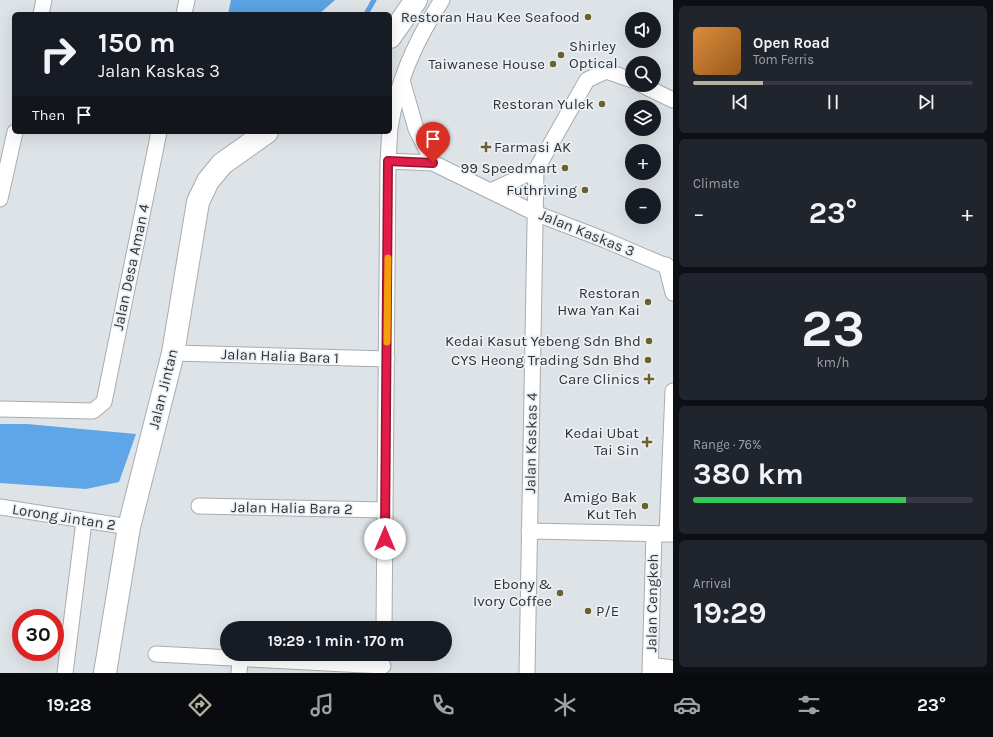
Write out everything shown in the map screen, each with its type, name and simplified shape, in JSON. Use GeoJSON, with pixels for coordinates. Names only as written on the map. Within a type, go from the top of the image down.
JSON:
{"type":"FeatureCollection","features":[{"type":"Feature","properties":{"kind":"street"},"geometry":{"type":"LineString","coordinates":[[41,12],[44,0]]}},
{"type":"Feature","properties":{"kind":"street"},"geometry":{"type":"LineString","coordinates":[[184,12],[187,0]]}},
{"type":"Feature","properties":{"kind":"street"},"geometry":{"type":"LineString","coordinates":[[392,34],[416,0]]}},
{"type":"Feature","properties":{"kind":"street"},"geometry":{"type":"LineString","coordinates":[[392,120],[402,78],[430,18],[442,0]]}},
{"type":"Feature","properties":{"kind":"street"},"geometry":{"type":"LineString","coordinates":[[491,191],[536,170],[587,80],[606,71],[625,78]]}},
{"type":"Feature","properties":{"kind":"street"},"geometry":{"type":"LineString","coordinates":[[402,78],[416,129],[433,163]]}},
{"type":"Feature","properties":{"kind":"street"},"geometry":{"type":"LineString","coordinates":[[656,92],[673,100]]}},
{"type":"Feature","properties":{"kind":"street"},"geometry":{"type":"LineString","coordinates":[[0,199],[15,134]]}},
{"type":"Feature","properties":{"kind":"street","name":"Jalan Desa Aman 4"},"geometry":{"type":"LineString","coordinates":[[0,409],[93,411],[104,402],[159,134]]}},
{"type":"Feature","properties":{"kind":"street","name":"Jalan Jintan"},"geometry":{"type":"LineString","coordinates":[[105,673],[129,527],[173,353],[198,202],[208,181],[222,164],[264,134]]}},
{"type":"Feature","properties":{"kind":"street"},"geometry":{"type":"LineString","coordinates":[[384,621],[388,161],[390,134]]}},
{"type":"Feature","properties":{"kind":"street","name":"Jalan Kaskas 3"},"geometry":{"type":"LineString","coordinates":[[388,161],[433,163],[535,213],[669,267]]}},
{"type":"Feature","properties":{"kind":"street","name":"Jalan Kaskas 4"},"geometry":{"type":"LineString","coordinates":[[527,673],[536,170]]}},
{"type":"Feature","properties":{"kind":"street"},"geometry":{"type":"LineString","coordinates":[[669,267],[673,293]]}},
{"type":"Feature","properties":{"kind":"street","name":"Jalan Halia Bara 1"},"geometry":{"type":"LineString","coordinates":[[173,353],[387,359]]}},
{"type":"Feature","properties":{"kind":"street","name":"Jalan Cengkeh"},"geometry":{"type":"LineString","coordinates":[[650,669],[665,534],[673,391]]}},
{"type":"Feature","properties":{"kind":"street","name":"Jalan Halia Bara 2"},"geometry":{"type":"LineString","coordinates":[[199,506],[385,510]]}},
{"type":"Feature","properties":{"kind":"street","name":"Lorong Jintan 2"},"geometry":{"type":"LineString","coordinates":[[0,507],[129,527]]}},
{"type":"Feature","properties":{"kind":"street"},"geometry":{"type":"LineString","coordinates":[[65,673],[84,521]]}},
{"type":"Feature","properties":{"kind":"street"},"geometry":{"type":"LineString","coordinates":[[529,531],[665,534]]}},
{"type":"Feature","properties":{"kind":"street"},"geometry":{"type":"LineString","coordinates":[[156,654],[239,666],[383,664]]}},
{"type":"Feature","properties":{"kind":"street"},"geometry":{"type":"LineString","coordinates":[[650,669],[673,668]]}},
{"type":"Feature","properties":{"kind":"shaded area"},"geometry":{"type":"Polygon","coordinates":[[[231,0],[335,0],[321,12],[228,12],[231,0]]]}},
{"type":"Feature","properties":{"kind":"shaded area"},"geometry":{"type":"Polygon","coordinates":[[[0,424],[27,424],[136,434],[119,482],[86,489],[0,483],[0,424]]]}},
{"type":"Feature","properties":{"kind":"waterway"},"geometry":{"type":"LineString","coordinates":[[367,12],[374,0]]}},
{"type":"Feature","properties":{"kind":"slow traffic"},"geometry":{"type":"LineString","coordinates":[[387,342],[388,258]]}},
{"type":"Feature","properties":{"kind":"place","name":"Restoran Hau Kee Seafood"},"geometry":{"type":"Point","coordinates":[588,17]}},
{"type":"Feature","properties":{"kind":"place","name":"Shirley Optical"},"geometry":{"type":"Point","coordinates":[561,55]}},
{"type":"Feature","properties":{"kind":"place","name":"Taiwanese House"},"geometry":{"type":"Point","coordinates":[553,64]}},
{"type":"Feature","properties":{"kind":"place","name":"Restoran Yulek"},"geometry":{"type":"Point","coordinates":[602,104]}},
{"type":"Feature","properties":{"kind":"place","name":"Farmasi AK"},"geometry":{"type":"Point","coordinates":[486,147]}},
{"type":"Feature","properties":{"kind":"place","name":"99 Speedmart"},"geometry":{"type":"Point","coordinates":[565,168]}},
{"type":"Feature","properties":{"kind":"place","name":"Futhriving"},"geometry":{"type":"Point","coordinates":[585,190]}},
{"type":"Feature","properties":{"kind":"place","name":"Restoran Hwa Yan Kai"},"geometry":{"type":"Point","coordinates":[648,302]}},
{"type":"Feature","properties":{"kind":"place","name":"Kedai Kasut Yebeng Sdn Bhd"},"geometry":{"type":"Point","coordinates":[649,341]}},
{"type":"Feature","properties":{"kind":"place","name":"CYS Heong Trading Sdn Bhd"},"geometry":{"type":"Point","coordinates":[648,360]}},
{"type":"Feature","properties":{"kind":"place","name":"Care Clinics"},"geometry":{"type":"Point","coordinates":[649,379]}},
{"type":"Feature","properties":{"kind":"place","name":"Kedai Ubat Tai Sin"},"geometry":{"type":"Point","coordinates":[647,442]}},
{"type":"Feature","properties":{"kind":"place","name":"Amigo Bak Kut Teh"},"geometry":{"type":"Point","coordinates":[645,506]}},
{"type":"Feature","properties":{"kind":"place","name":"Ebony & Ivory Coffee"},"geometry":{"type":"Point","coordinates":[560,593]}},
{"type":"Feature","properties":{"kind":"place","name":"P/E"},"geometry":{"type":"Point","coordinates":[588,611]}},
{"type":"Feature","properties":{"kind":"route"},"geometry":{"type":"LineString","coordinates":[[385,539],[388,161],[433,163]]}}]}
